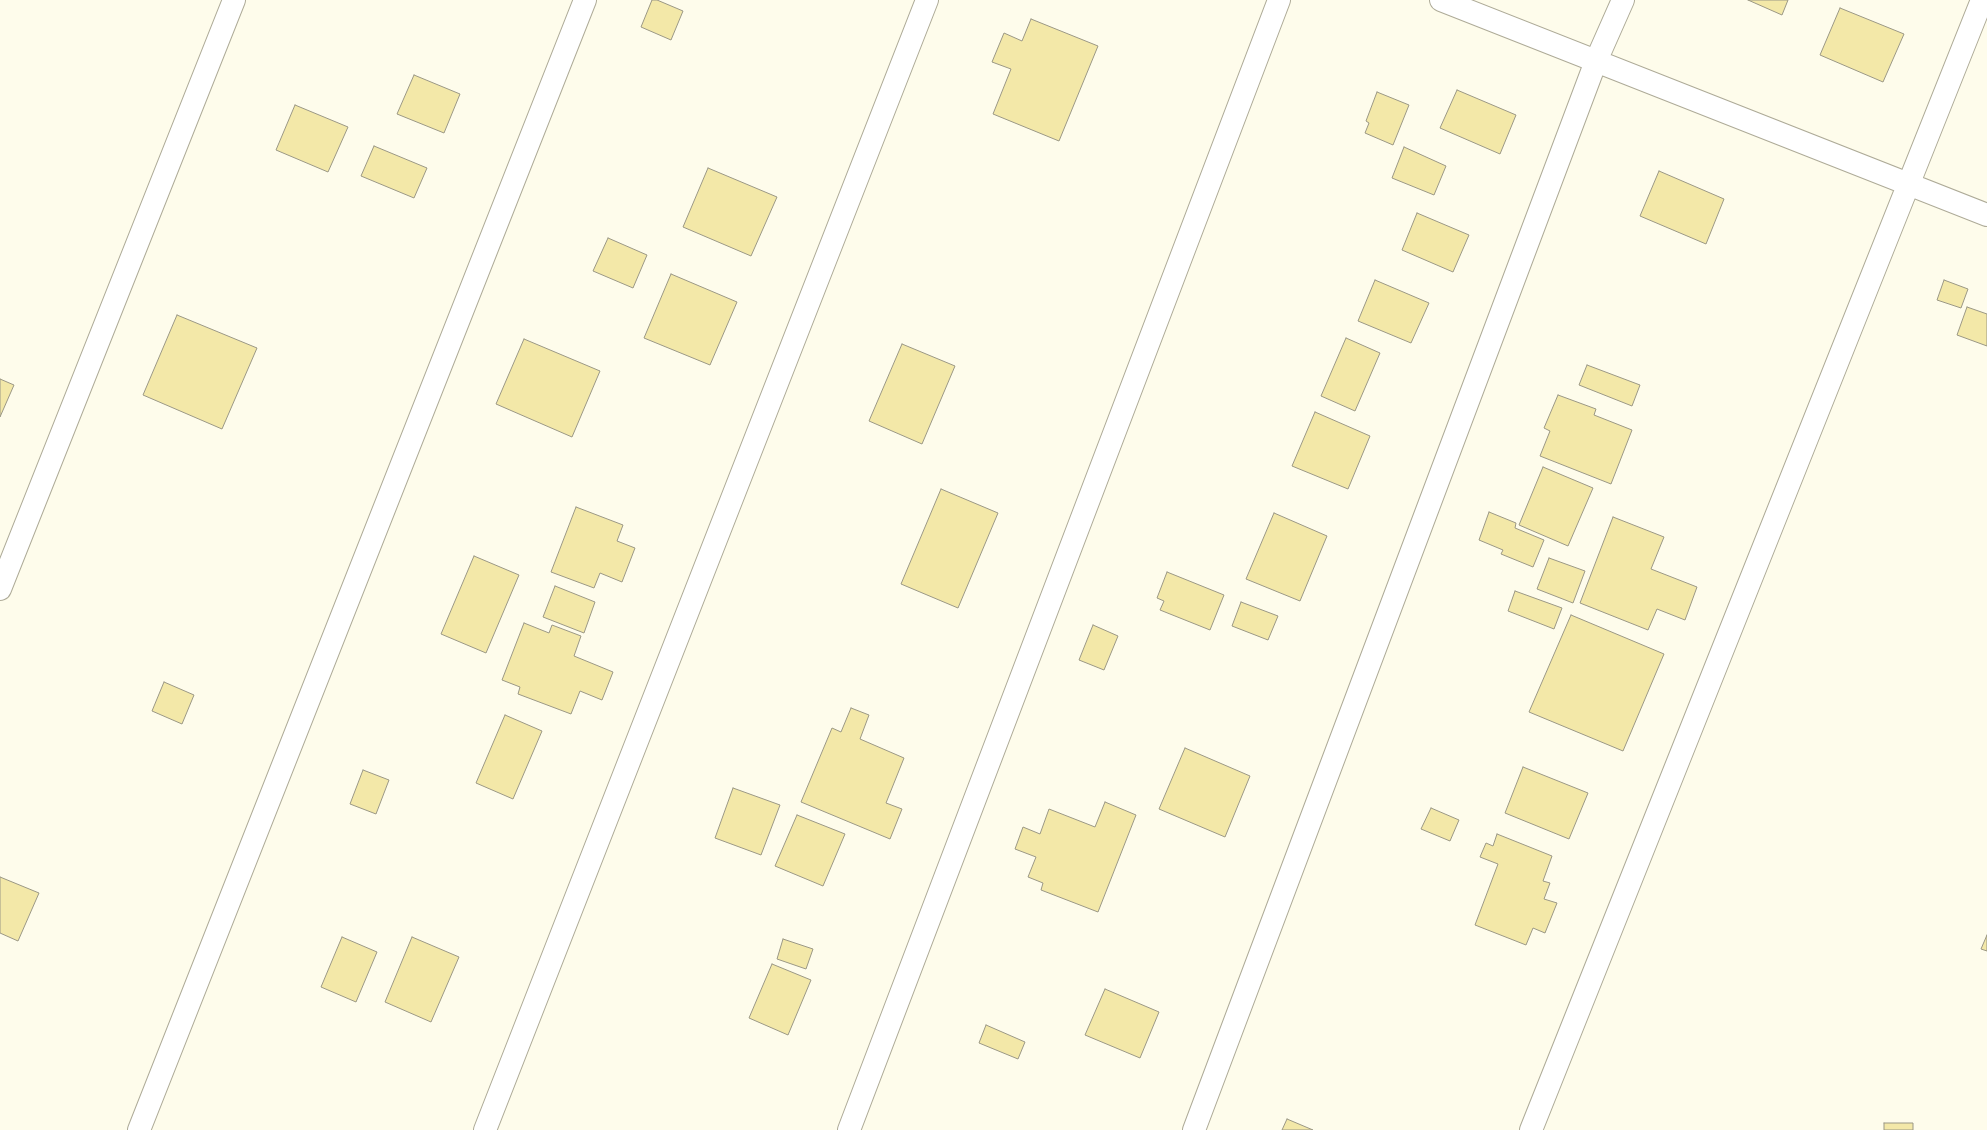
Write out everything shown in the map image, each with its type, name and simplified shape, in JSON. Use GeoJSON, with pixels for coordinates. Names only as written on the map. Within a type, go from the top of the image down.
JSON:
{"type":"FeatureCollection","features":[{"type":"Feature","properties":{"kind":"street"},"geometry":{"type":"LineString","coordinates":[[0,589],[234,0]]}},
{"type":"Feature","properties":{"kind":"street"},"geometry":{"type":"LineString","coordinates":[[139,1130],[585,0]]}},
{"type":"Feature","properties":{"kind":"street"},"geometry":{"type":"LineString","coordinates":[[485,1130],[927,0]]}},
{"type":"Feature","properties":{"kind":"street"},"geometry":{"type":"LineString","coordinates":[[849,1130],[1279,0]]}},
{"type":"Feature","properties":{"kind":"street"},"geometry":{"type":"LineString","coordinates":[[1441,0],[1987,215]]}},
{"type":"Feature","properties":{"kind":"street"},"geometry":{"type":"LineString","coordinates":[[1194,1130],[1596,61],[1622,0]]}},
{"type":"Feature","properties":{"kind":"street"},"geometry":{"type":"LineString","coordinates":[[1531,1130],[1982,0]]}},
{"type":"Feature","properties":{"kind":"building"},"geometry":{"type":"Polygon","coordinates":[[[652,0],[657,0],[683,11],[671,40],[641,27],[652,0]]]}},
{"type":"Feature","properties":{"kind":"building"},"geometry":{"type":"Polygon","coordinates":[[[1748,0],[1788,0],[1782,15],[1748,0]]]}},
{"type":"Feature","properties":{"kind":"building"},"geometry":{"type":"Polygon","coordinates":[[[1840,8],[1904,34],[1883,82],[1820,55],[1840,8]]]}},
{"type":"Feature","properties":{"kind":"building"},"geometry":{"type":"Polygon","coordinates":[[[1031,19],[1098,46],[1059,141],[993,114],[1011,69],[992,62],[1004,33],[1022,41],[1031,19]]]}},
{"type":"Feature","properties":{"kind":"building"},"geometry":{"type":"Polygon","coordinates":[[[414,75],[460,94],[444,133],[397,114],[414,75]]]}},
{"type":"Feature","properties":{"kind":"building"},"geometry":{"type":"Polygon","coordinates":[[[1457,90],[1516,115],[1500,154],[1440,128],[1457,90]]]}},
{"type":"Feature","properties":{"kind":"building"},"geometry":{"type":"Polygon","coordinates":[[[1377,92],[1409,105],[1393,145],[1365,133],[1369,123],[1366,121],[1377,92]]]}},
{"type":"Feature","properties":{"kind":"building"},"geometry":{"type":"Polygon","coordinates":[[[295,105],[348,127],[328,172],[276,150],[295,105]]]}},
{"type":"Feature","properties":{"kind":"building"},"geometry":{"type":"Polygon","coordinates":[[[374,146],[427,168],[414,198],[361,176],[374,146]]]}},
{"type":"Feature","properties":{"kind":"building"},"geometry":{"type":"Polygon","coordinates":[[[1404,147],[1446,166],[1434,195],[1392,178],[1404,147]]]}},
{"type":"Feature","properties":{"kind":"building"},"geometry":{"type":"Polygon","coordinates":[[[708,168],[777,197],[751,256],[683,227],[708,168]]]}},
{"type":"Feature","properties":{"kind":"building"},"geometry":{"type":"Polygon","coordinates":[[[1659,171],[1724,199],[1706,244],[1640,216],[1659,171]]]}},
{"type":"Feature","properties":{"kind":"building"},"geometry":{"type":"Polygon","coordinates":[[[1417,213],[1469,235],[1453,272],[1402,250],[1417,213]]]}},
{"type":"Feature","properties":{"kind":"building"},"geometry":{"type":"Polygon","coordinates":[[[608,238],[647,255],[633,288],[593,271],[608,238]]]}},
{"type":"Feature","properties":{"kind":"building"},"geometry":{"type":"Polygon","coordinates":[[[671,274],[737,302],[710,365],[644,338],[671,274]]]}},
{"type":"Feature","properties":{"kind":"building"},"geometry":{"type":"Polygon","coordinates":[[[1375,280],[1429,303],[1411,343],[1358,321],[1375,280]]]}},
{"type":"Feature","properties":{"kind":"building"},"geometry":{"type":"Polygon","coordinates":[[[1944,280],[1968,289],[1961,308],[1937,300],[1944,280]]]}},
{"type":"Feature","properties":{"kind":"building"},"geometry":{"type":"Polygon","coordinates":[[[1967,307],[1987,314],[1987,346],[1957,335],[1967,307]]]}},
{"type":"Feature","properties":{"kind":"building"},"geometry":{"type":"Polygon","coordinates":[[[177,315],[257,348],[222,429],[143,395],[177,315]]]}},
{"type":"Feature","properties":{"kind":"building"},"geometry":{"type":"Polygon","coordinates":[[[1346,338],[1380,353],[1355,411],[1321,396],[1346,338]]]}},
{"type":"Feature","properties":{"kind":"building"},"geometry":{"type":"Polygon","coordinates":[[[524,339],[600,371],[572,437],[496,404],[524,339]]]}},
{"type":"Feature","properties":{"kind":"building"},"geometry":{"type":"Polygon","coordinates":[[[902,344],[955,366],[922,444],[869,421],[902,344]]]}},
{"type":"Feature","properties":{"kind":"building"},"geometry":{"type":"Polygon","coordinates":[[[1587,365],[1640,385],[1632,406],[1579,385],[1587,365]]]}},
{"type":"Feature","properties":{"kind":"building"},"geometry":{"type":"Polygon","coordinates":[[[0,379],[14,385],[0,417],[0,379]]]}},
{"type":"Feature","properties":{"kind":"building"},"geometry":{"type":"Polygon","coordinates":[[[1558,395],[1596,409],[1594,415],[1632,430],[1611,484],[1540,456],[1550,431],[1544,428],[1558,395]]]}},
{"type":"Feature","properties":{"kind":"building"},"geometry":{"type":"Polygon","coordinates":[[[1315,412],[1370,436],[1348,489],[1292,466],[1315,412]]]}},
{"type":"Feature","properties":{"kind":"building"},"geometry":{"type":"Polygon","coordinates":[[[1543,467],[1593,488],[1568,546],[1519,525],[1543,467]]]}},
{"type":"Feature","properties":{"kind":"building"},"geometry":{"type":"Polygon","coordinates":[[[941,489],[998,513],[958,608],[901,584],[941,489]]]}},
{"type":"Feature","properties":{"kind":"building"},"geometry":{"type":"Polygon","coordinates":[[[576,507],[623,525],[617,541],[635,548],[622,582],[600,573],[594,588],[551,572],[576,507]]]}},
{"type":"Feature","properties":{"kind":"building"},"geometry":{"type":"Polygon","coordinates":[[[1489,512],[1516,523],[1515,528],[1544,540],[1533,567],[1501,554],[1503,550],[1479,540],[1489,512]]]}},
{"type":"Feature","properties":{"kind":"building"},"geometry":{"type":"Polygon","coordinates":[[[1274,513],[1327,536],[1300,601],[1246,579],[1274,513]]]}},
{"type":"Feature","properties":{"kind":"building"},"geometry":{"type":"Polygon","coordinates":[[[1613,517],[1664,537],[1651,569],[1697,587],[1685,620],[1657,609],[1648,630],[1580,603],[1613,517]]]}},
{"type":"Feature","properties":{"kind":"building"},"geometry":{"type":"Polygon","coordinates":[[[474,556],[519,575],[486,653],[441,634],[474,556]]]}},
{"type":"Feature","properties":{"kind":"building"},"geometry":{"type":"Polygon","coordinates":[[[1549,558],[1585,571],[1573,603],[1537,589],[1549,558]]]}},
{"type":"Feature","properties":{"kind":"building"},"geometry":{"type":"Polygon","coordinates":[[[1167,572],[1224,595],[1210,630],[1160,610],[1164,601],[1157,598],[1167,572]]]}},
{"type":"Feature","properties":{"kind":"building"},"geometry":{"type":"Polygon","coordinates":[[[555,586],[595,602],[584,633],[543,617],[555,586]]]}},
{"type":"Feature","properties":{"kind":"building"},"geometry":{"type":"Polygon","coordinates":[[[1515,591],[1562,608],[1554,629],[1508,611],[1515,591]]]}},
{"type":"Feature","properties":{"kind":"building"},"geometry":{"type":"Polygon","coordinates":[[[1241,602],[1278,616],[1268,640],[1232,626],[1241,602]]]}},
{"type":"Feature","properties":{"kind":"building"},"geometry":{"type":"Polygon","coordinates":[[[1571,615],[1664,654],[1623,751],[1529,712],[1571,615]]]}},
{"type":"Feature","properties":{"kind":"building"},"geometry":{"type":"Polygon","coordinates":[[[524,623],[549,633],[552,625],[581,636],[574,656],[613,672],[602,700],[580,691],[571,714],[518,694],[520,687],[502,680],[524,623]]]}},
{"type":"Feature","properties":{"kind":"building"},"geometry":{"type":"Polygon","coordinates":[[[1093,625],[1118,636],[1104,670],[1079,660],[1093,625]]]}},
{"type":"Feature","properties":{"kind":"building"},"geometry":{"type":"Polygon","coordinates":[[[164,682],[194,695],[182,724],[152,711],[164,682]]]}},
{"type":"Feature","properties":{"kind":"building"},"geometry":{"type":"Polygon","coordinates":[[[851,708],[869,715],[860,739],[904,758],[886,803],[902,809],[890,839],[801,802],[832,728],[841,732],[851,708]]]}},
{"type":"Feature","properties":{"kind":"building"},"geometry":{"type":"Polygon","coordinates":[[[505,715],[542,731],[513,799],[476,783],[505,715]]]}},
{"type":"Feature","properties":{"kind":"building"},"geometry":{"type":"Polygon","coordinates":[[[1185,748],[1250,776],[1225,837],[1159,809],[1185,748]]]}},
{"type":"Feature","properties":{"kind":"building"},"geometry":{"type":"Polygon","coordinates":[[[1523,767],[1588,793],[1569,839],[1505,813],[1523,767]]]}},
{"type":"Feature","properties":{"kind":"building"},"geometry":{"type":"Polygon","coordinates":[[[363,770],[389,780],[376,814],[350,804],[363,770]]]}},
{"type":"Feature","properties":{"kind":"building"},"geometry":{"type":"Polygon","coordinates":[[[733,788],[780,805],[761,855],[715,838],[733,788]]]}},
{"type":"Feature","properties":{"kind":"building"},"geometry":{"type":"Polygon","coordinates":[[[1105,802],[1136,815],[1098,912],[1041,890],[1043,883],[1028,877],[1036,857],[1015,849],[1023,827],[1040,834],[1049,809],[1095,827],[1105,802]]]}},
{"type":"Feature","properties":{"kind":"building"},"geometry":{"type":"Polygon","coordinates":[[[1431,808],[1459,820],[1450,841],[1421,829],[1431,808]]]}},
{"type":"Feature","properties":{"kind":"building"},"geometry":{"type":"Polygon","coordinates":[[[797,815],[845,834],[823,886],[775,866],[797,815]]]}},
{"type":"Feature","properties":{"kind":"building"},"geometry":{"type":"Polygon","coordinates":[[[1497,834],[1552,856],[1543,881],[1550,883],[1544,899],[1557,903],[1545,933],[1533,928],[1526,945],[1475,925],[1498,864],[1480,857],[1486,843],[1493,846],[1497,834]]]}},
{"type":"Feature","properties":{"kind":"building"},"geometry":{"type":"Polygon","coordinates":[[[0,877],[39,893],[18,941],[0,933],[0,877]]]}},
{"type":"Feature","properties":{"kind":"building"},"geometry":{"type":"Polygon","coordinates":[[[1987,935],[1987,951],[1981,949],[1987,935]]]}},
{"type":"Feature","properties":{"kind":"building"},"geometry":{"type":"Polygon","coordinates":[[[342,937],[377,952],[356,1002],[321,987],[342,937]]]}},
{"type":"Feature","properties":{"kind":"building"},"geometry":{"type":"Polygon","coordinates":[[[412,937],[459,957],[431,1022],[385,1002],[412,937]]]}},
{"type":"Feature","properties":{"kind":"building"},"geometry":{"type":"Polygon","coordinates":[[[783,939],[813,949],[806,969],[777,959],[783,939]]]}},
{"type":"Feature","properties":{"kind":"building"},"geometry":{"type":"Polygon","coordinates":[[[772,964],[811,980],[788,1035],[749,1018],[772,964]]]}},
{"type":"Feature","properties":{"kind":"building"},"geometry":{"type":"Polygon","coordinates":[[[1105,989],[1159,1012],[1140,1058],[1085,1035],[1105,989]]]}},
{"type":"Feature","properties":{"kind":"building"},"geometry":{"type":"Polygon","coordinates":[[[986,1025],[1025,1042],[1018,1059],[979,1043],[986,1025]]]}},
{"type":"Feature","properties":{"kind":"building"},"geometry":{"type":"Polygon","coordinates":[[[1287,1119],[1313,1130],[1282,1130],[1287,1119]]]}},
{"type":"Feature","properties":{"kind":"building"},"geometry":{"type":"Polygon","coordinates":[[[1884,1123],[1913,1123],[1913,1130],[1884,1130],[1884,1123]]]}}]}
